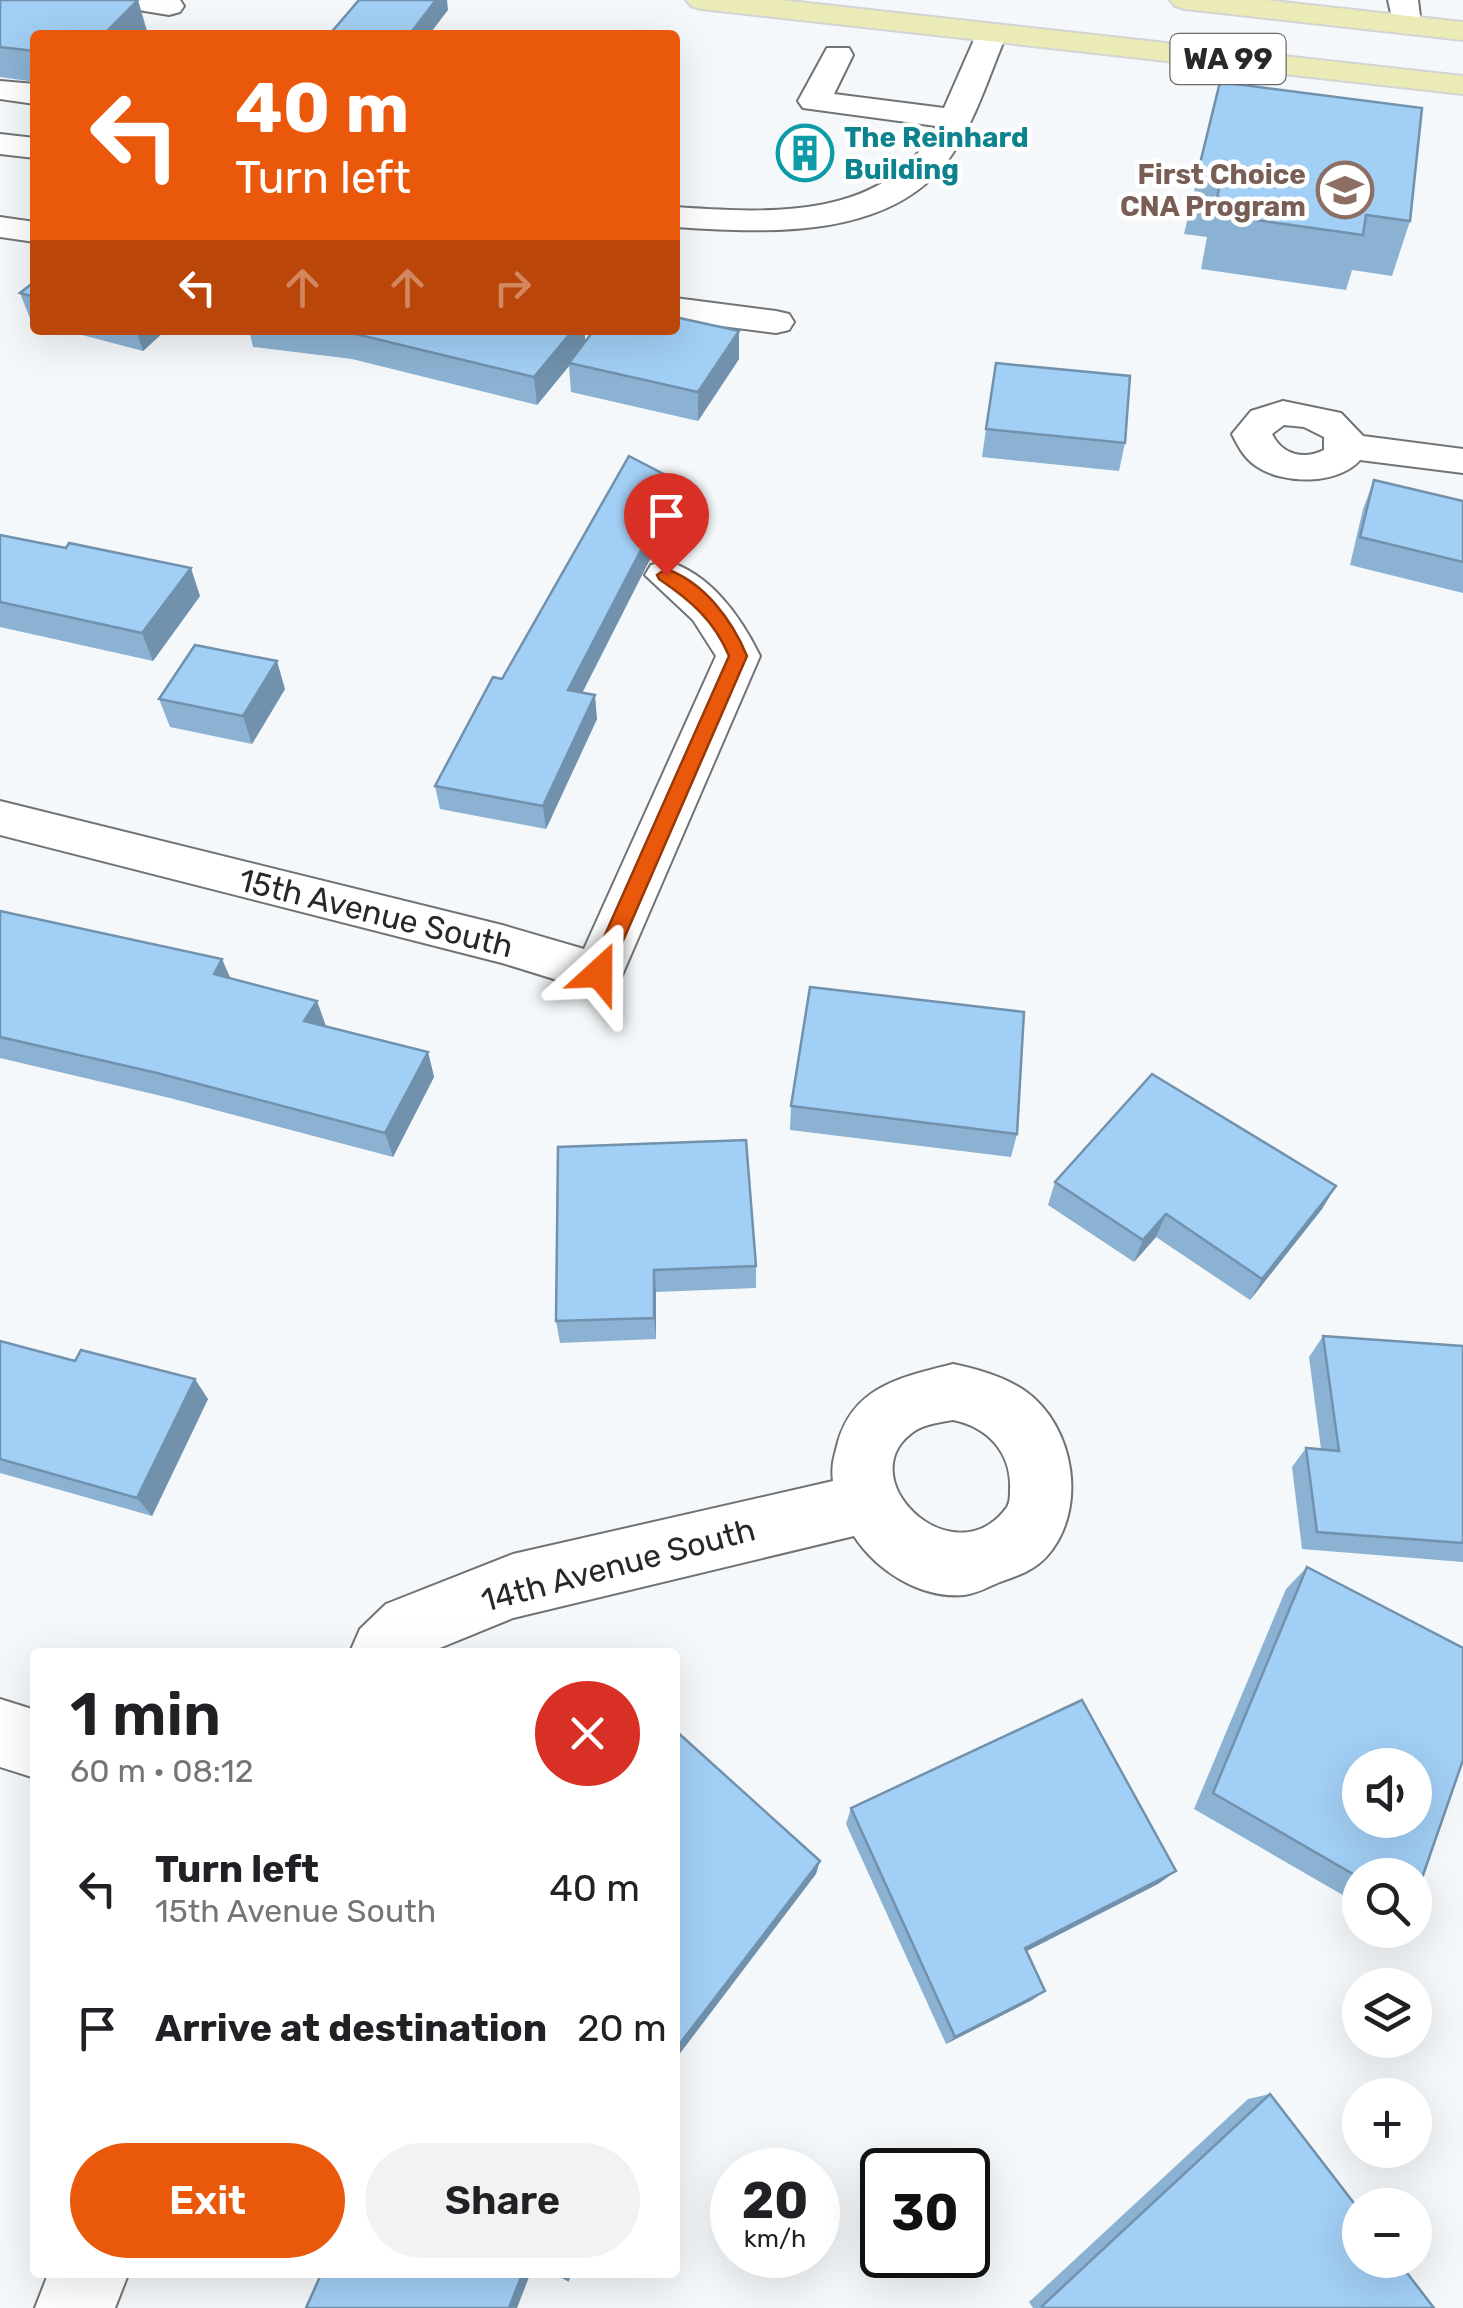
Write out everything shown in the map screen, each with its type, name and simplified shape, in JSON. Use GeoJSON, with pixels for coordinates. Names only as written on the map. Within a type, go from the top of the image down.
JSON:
{"type":"FeatureCollection","features":[{"type":"Feature","properties":{"kind":"main road","name":"WA 99"},"geometry":{"type":"LineString","coordinates":[[700,0],[1463,85]]}},
{"type":"Feature","properties":{"kind":"main road"},"geometry":{"type":"LineString","coordinates":[[992,33],[1008,0]]}},
{"type":"Feature","properties":{"kind":"main road","name":"WA 99"},"geometry":{"type":"LineString","coordinates":[[1185,0],[1404,12],[1463,31]]}},
{"type":"Feature","properties":{"kind":"street"},"geometry":{"type":"LineString","coordinates":[[124,0],[169,6]]}},
{"type":"Feature","properties":{"kind":"street"},"geometry":{"type":"LineString","coordinates":[[680,213],[756,221],[831,215],[882,198],[908,183],[936,154],[992,33]]}},
{"type":"Feature","properties":{"kind":"street"},"geometry":{"type":"LineString","coordinates":[[838,55],[814,100],[954,119]]}},
{"type":"Feature","properties":{"kind":"street"},"geometry":{"type":"LineString","coordinates":[[0,90],[30,93]]}},
{"type":"Feature","properties":{"kind":"street"},"geometry":{"type":"LineString","coordinates":[[0,144],[30,147]]}},
{"type":"Feature","properties":{"kind":"street"},"geometry":{"type":"LineString","coordinates":[[0,227],[30,231]]}},
{"type":"Feature","properties":{"kind":"street"},"geometry":{"type":"LineString","coordinates":[[680,310],[776,322]]}},
{"type":"Feature","properties":{"kind":"street"},"geometry":{"type":"LineString","coordinates":[[1347,446],[1463,461]]}},
{"type":"Feature","properties":{"kind":"street","name":"15th Avenue South"},"geometry":{"type":"LineString","coordinates":[[0,818],[502,944],[599,973],[738,656],[730,636],[702,600],[666,575]]}},
{"type":"Feature","properties":{"kind":"street","name":"14th Avenue South"},"geometry":{"type":"LineString","coordinates":[[387,1648],[408,1628],[514,1586],[866,1504]]}},
{"type":"Feature","properties":{"kind":"street"},"geometry":{"type":"LineString","coordinates":[[0,1733],[30,1742]]}},
{"type":"Feature","properties":{"kind":"street"},"geometry":{"type":"LineString","coordinates":[[75,2308],[87,2278]]}},
{"type":"Feature","properties":{"kind":"building"},"geometry":{"type":"Polygon","coordinates":[[[0,0],[138,0],[108,30],[30,30],[30,50],[0,47],[0,0]]]}},
{"type":"Feature","properties":{"kind":"building"},"geometry":{"type":"Polygon","coordinates":[[[359,0],[436,0],[413,30],[333,30],[359,0]]]}},
{"type":"Feature","properties":{"kind":"building"},"geometry":{"type":"Polygon","coordinates":[[[1220,82],[1422,108],[1410,221],[1366,215],[1363,235],[1214,214],[1220,183],[1196,180],[1220,82]]]}},
{"type":"Feature","properties":{"kind":"building"},"geometry":{"type":"Polygon","coordinates":[[[680,318],[739,331],[698,392],[569,363],[590,335],[680,335],[680,318]]]}},
{"type":"Feature","properties":{"kind":"building"},"geometry":{"type":"Polygon","coordinates":[[[360,335],[569,335],[534,377],[360,335]]]}},
{"type":"Feature","properties":{"kind":"building"},"geometry":{"type":"Polygon","coordinates":[[[996,363],[1130,376],[1125,443],[986,429],[996,363]]]}},
{"type":"Feature","properties":{"kind":"building"},"geometry":{"type":"Polygon","coordinates":[[[629,456],[677,481],[568,690],[595,695],[543,806],[435,786],[493,677],[502,679],[629,456]]]}},
{"type":"Feature","properties":{"kind":"building"},"geometry":{"type":"Polygon","coordinates":[[[1374,480],[1463,501],[1463,562],[1360,537],[1374,480]]]}},
{"type":"Feature","properties":{"kind":"building"},"geometry":{"type":"Polygon","coordinates":[[[0,535],[66,548],[69,543],[191,568],[142,633],[0,602],[0,535]]]}},
{"type":"Feature","properties":{"kind":"building"},"geometry":{"type":"Polygon","coordinates":[[[195,645],[277,661],[243,716],[159,699],[195,645]]]}},
{"type":"Feature","properties":{"kind":"building"},"geometry":{"type":"Polygon","coordinates":[[[0,911],[222,959],[214,974],[317,1001],[304,1021],[428,1052],[385,1133],[157,1073],[0,1037],[0,911]]]}},
{"type":"Feature","properties":{"kind":"building"},"geometry":{"type":"Polygon","coordinates":[[[810,987],[1024,1012],[1017,1134],[791,1106],[810,987]]]}},
{"type":"Feature","properties":{"kind":"building"},"geometry":{"type":"Polygon","coordinates":[[[1152,1074],[1336,1186],[1262,1279],[1166,1214],[1143,1240],[1055,1182],[1152,1074]]]}},
{"type":"Feature","properties":{"kind":"building"},"geometry":{"type":"Polygon","coordinates":[[[746,1140],[756,1266],[654,1270],[654,1318],[556,1321],[558,1147],[746,1140]]]}},
{"type":"Feature","properties":{"kind":"building"},"geometry":{"type":"Polygon","coordinates":[[[1323,1336],[1463,1346],[1463,1543],[1317,1532],[1306,1448],[1339,1451],[1323,1336]]]}},
{"type":"Feature","properties":{"kind":"building"},"geometry":{"type":"Polygon","coordinates":[[[0,1341],[75,1361],[81,1350],[195,1379],[137,1498],[0,1459],[0,1341]]]}},
{"type":"Feature","properties":{"kind":"building"},"geometry":{"type":"Polygon","coordinates":[[[1307,1567],[1463,1648],[1463,1760],[1429,1858],[1342,1858],[1342,1868],[1213,1793],[1307,1567]]]}},
{"type":"Feature","properties":{"kind":"building"},"geometry":{"type":"Polygon","coordinates":[[[1082,1700],[1176,1871],[1025,1948],[1045,1991],[955,2037],[851,1808],[1082,1700]]]}},
{"type":"Feature","properties":{"kind":"building"},"geometry":{"type":"Polygon","coordinates":[[[680,1735],[820,1861],[680,2043],[680,1735]]]}},
{"type":"Feature","properties":{"kind":"building"},"geometry":{"type":"Polygon","coordinates":[[[1270,2094],[1342,2188],[1342,2278],[1411,2278],[1434,2308],[1044,2308],[1270,2094]]]}},
{"type":"Feature","properties":{"kind":"building"},"geometry":{"type":"Polygon","coordinates":[[[319,2278],[521,2278],[509,2308],[306,2308],[319,2278]]]}},
{"type":"Feature","properties":{"kind":"place","name":"The Reinhard Building"},"geometry":{"type":"Point","coordinates":[805,153]}},
{"type":"Feature","properties":{"kind":"place","name":"First Choice CNA Program"},"geometry":{"type":"Point","coordinates":[1345,190]}},
{"type":"Feature","properties":{"kind":"route"},"geometry":{"type":"LineString","coordinates":[[599,973],[738,656],[730,636],[702,600],[666,575]]}}]}
